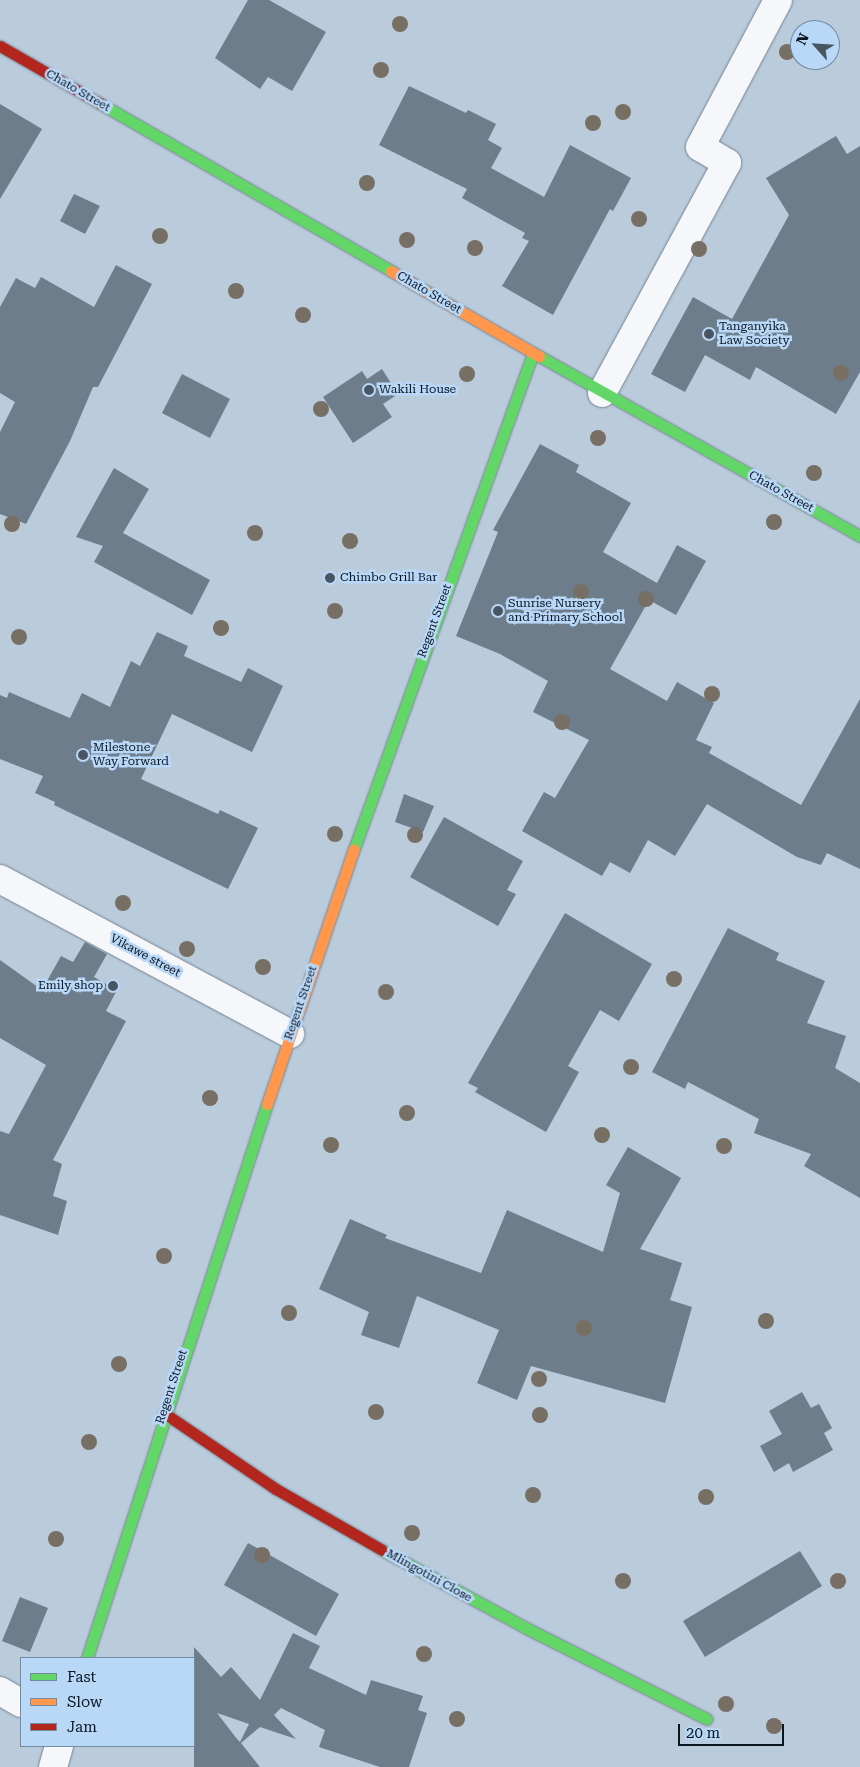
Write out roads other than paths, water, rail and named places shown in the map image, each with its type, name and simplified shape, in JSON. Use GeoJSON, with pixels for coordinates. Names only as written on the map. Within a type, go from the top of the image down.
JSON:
{"type":"FeatureCollection","features":[{"type":"Feature","properties":{"kind":"street"},"geometry":{"type":"LineString","coordinates":[[602,393],[728,163],[700,147],[778,0]]}},
{"type":"Feature","properties":{"kind":"street","name":"Chato Street"},"geometry":{"type":"LineString","coordinates":[[0,46],[533,354],[860,536]]}},
{"type":"Feature","properties":{"kind":"street","name":"Regent Street"},"geometry":{"type":"LineString","coordinates":[[86,1657],[164,1413],[290,1034],[393,736],[533,354]]}},
{"type":"Feature","properties":{"kind":"street","name":"Vikawe street"},"geometry":{"type":"LineString","coordinates":[[0,879],[290,1034]]}},
{"type":"Feature","properties":{"kind":"street","name":"Mlingotini Close"},"geometry":{"type":"LineString","coordinates":[[164,1413],[276,1489],[377,1547],[528,1630],[707,1719]]}},
{"type":"Feature","properties":{"kind":"street"},"geometry":{"type":"LineString","coordinates":[[0,1691],[20,1702]]}},
{"type":"Feature","properties":{"kind":"street"},"geometry":{"type":"LineString","coordinates":[[52,1767],[59,1747]]}},
{"type":"Feature","properties":{"kind":"place","name":"Tanganyika Law Society"},"geometry":{"type":"Point","coordinates":[709,334]}},
{"type":"Feature","properties":{"kind":"place","name":"Wakili House"},"geometry":{"type":"Point","coordinates":[369,390]}},
{"type":"Feature","properties":{"kind":"place","name":"Chimbo Grill Bar"},"geometry":{"type":"Point","coordinates":[330,578]}},
{"type":"Feature","properties":{"kind":"place","name":"Sunrise Nursery and Primary School"},"geometry":{"type":"Point","coordinates":[498,611]}},
{"type":"Feature","properties":{"kind":"place","name":"Milestone Way Forward"},"geometry":{"type":"Point","coordinates":[83,755]}},
{"type":"Feature","properties":{"kind":"place","name":"Emily shop"},"geometry":{"type":"Point","coordinates":[113,986]}}]}
